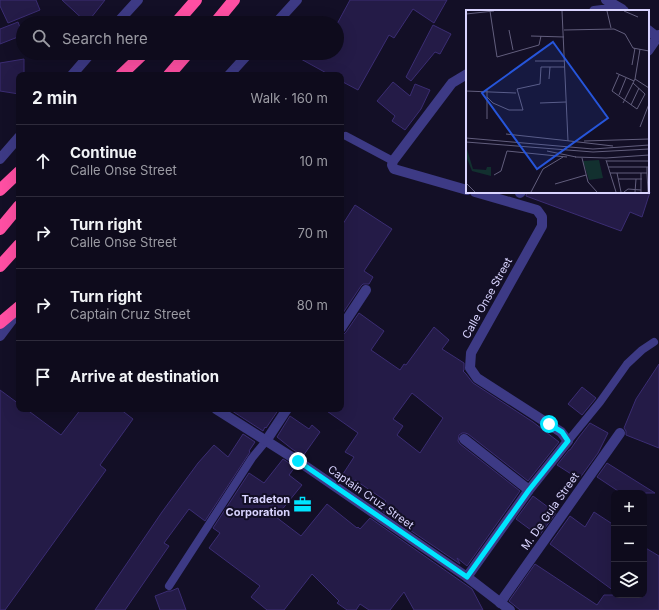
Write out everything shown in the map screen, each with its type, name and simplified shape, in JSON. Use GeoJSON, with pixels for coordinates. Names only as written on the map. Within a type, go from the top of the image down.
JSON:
{"type":"FeatureCollection","features":[{"type":"Feature","properties":{"kind":"highway"},"geometry":{"type":"LineString","coordinates":[[182,16],[196,0]]}},
{"type":"Feature","properties":{"kind":"highway"},"geometry":{"type":"LineString","coordinates":[[221,16],[234,0]]}},
{"type":"Feature","properties":{"kind":"highway"},"geometry":{"type":"LineString","coordinates":[[124,72],[137,60]]}},
{"type":"Feature","properties":{"kind":"highway"},"geometry":{"type":"LineString","coordinates":[[134,72],[144,60]]}},
{"type":"Feature","properties":{"kind":"highway"},"geometry":{"type":"LineString","coordinates":[[172,72],[182,60]]}},
{"type":"Feature","properties":{"kind":"highway"},"geometry":{"type":"LineString","coordinates":[[0,190],[16,175]]}},
{"type":"Feature","properties":{"kind":"highway"},"geometry":{"type":"LineString","coordinates":[[0,229],[16,210]]}},
{"type":"Feature","properties":{"kind":"highway"},"geometry":{"type":"LineString","coordinates":[[0,266],[16,248]]}},
{"type":"Feature","properties":{"kind":"highway"},"geometry":{"type":"LineString","coordinates":[[0,323],[16,310]]}},
{"type":"Feature","properties":{"kind":"street"},"geometry":{"type":"LineString","coordinates":[[123,16],[138,0]]}},
{"type":"Feature","properties":{"kind":"street"},"geometry":{"type":"LineString","coordinates":[[282,16],[297,0]]}},
{"type":"Feature","properties":{"kind":"street"},"geometry":{"type":"LineString","coordinates":[[606,0],[623,10]]}},
{"type":"Feature","properties":{"kind":"street"},"geometry":{"type":"LineString","coordinates":[[602,10],[623,10]]}},
{"type":"Feature","properties":{"kind":"street"},"geometry":{"type":"LineString","coordinates":[[649,31],[658,36],[649,50]]}},
{"type":"Feature","properties":{"kind":"street"},"geometry":{"type":"LineString","coordinates":[[75,72],[85,60]]}},
{"type":"Feature","properties":{"kind":"street"},"geometry":{"type":"LineString","coordinates":[[232,72],[243,60]]}},
{"type":"Feature","properties":{"kind":"street"},"geometry":{"type":"LineString","coordinates":[[466,75],[452,83],[393,160],[392,165],[394,169],[466,190]]}},
{"type":"Feature","properties":{"kind":"street"},"geometry":{"type":"LineString","coordinates":[[0,159],[16,140]]}},
{"type":"Feature","properties":{"kind":"street","name":"Calle Onse Street"},"geometry":{"type":"LineString","coordinates":[[478,193],[537,210],[542,216],[542,226],[471,353],[470,368],[477,378],[562,432],[568,441]]}},
{"type":"Feature","properties":{"kind":"street"},"geometry":{"type":"LineString","coordinates":[[344,323],[366,290]]}},
{"type":"Feature","properties":{"kind":"street"},"geometry":{"type":"LineString","coordinates":[[0,336],[16,314]]}},
{"type":"Feature","properties":{"kind":"street","name":"Captain Cruz Street"},"geometry":{"type":"LineString","coordinates":[[221,412],[298,461],[467,577],[510,610]]}},
{"type":"Feature","properties":{"kind":"street"},"geometry":{"type":"LineString","coordinates":[[266,440],[285,412]]}},
{"type":"Feature","properties":{"kind":"street","name":"M. De Gula Street"},"geometry":{"type":"LineString","coordinates":[[500,603],[620,433]]}},
{"type":"Feature","properties":{"kind":"street"},"geometry":{"type":"LineString","coordinates":[[464,439],[529,490]]}},
{"type":"Feature","properties":{"kind":"street"},"geometry":{"type":"LineString","coordinates":[[467,577],[529,490],[568,441]]}},
{"type":"Feature","properties":{"kind":"lane"},"geometry":{"type":"LineString","coordinates":[[346,136],[393,160]]}},
{"type":"Feature","properties":{"kind":"lane"},"geometry":{"type":"LineString","coordinates":[[568,441],[600,402],[627,364],[642,350],[654,342]]}},
{"type":"Feature","properties":{"kind":"lane"},"geometry":{"type":"LineString","coordinates":[[169,586],[252,458],[266,440]]}},
{"type":"Feature","properties":{"kind":"building"},"geometry":{"type":"Polygon","coordinates":[[[0,0],[36,0],[40,10],[25,16],[16,16],[16,20],[8,23],[0,6],[0,0]]]}},
{"type":"Feature","properties":{"kind":"building"},"geometry":{"type":"Polygon","coordinates":[[[62,0],[105,0],[92,16],[79,16],[62,0]]]}},
{"type":"Feature","properties":{"kind":"building"},"geometry":{"type":"Polygon","coordinates":[[[350,0],[447,0],[434,23],[413,9],[394,38],[389,35],[358,90],[344,83],[344,72],[325,72],[303,60],[344,60],[344,16],[341,16],[350,0]]]}},
{"type":"Feature","properties":{"kind":"building"},"geometry":{"type":"Polygon","coordinates":[[[16,23],[16,38],[0,44],[0,29],[16,23]]]}},
{"type":"Feature","properties":{"kind":"building"},"geometry":{"type":"Polygon","coordinates":[[[433,25],[451,34],[440,54],[435,52],[411,81],[406,77],[433,25]]]}},
{"type":"Feature","properties":{"kind":"building"},"geometry":{"type":"Polygon","coordinates":[[[24,60],[24,72],[16,72],[16,94],[0,91],[0,63],[24,60]]]}},
{"type":"Feature","properties":{"kind":"building"},"geometry":{"type":"Polygon","coordinates":[[[393,82],[410,96],[415,84],[430,90],[421,109],[405,130],[392,121],[395,116],[377,101],[393,82]]]}},
{"type":"Feature","properties":{"kind":"building"},"geometry":{"type":"Polygon","coordinates":[[[650,192],[642,217],[630,212],[621,231],[526,196],[527,193],[650,192]]]}},
{"type":"Feature","properties":{"kind":"building"},"geometry":{"type":"Polygon","coordinates":[[[355,205],[392,229],[364,271],[373,277],[369,284],[363,284],[361,286],[344,312],[344,222],[355,205]]]}},
{"type":"Feature","properties":{"kind":"building"},"geometry":{"type":"Polygon","coordinates":[[[359,313],[384,331],[371,350],[400,370],[404,364],[406,365],[434,327],[449,340],[442,349],[464,363],[463,371],[473,383],[533,422],[559,442],[528,481],[468,434],[462,433],[459,435],[458,441],[460,444],[520,491],[467,566],[457,558],[460,564],[379,509],[386,501],[355,480],[354,481],[343,474],[354,457],[345,452],[358,433],[328,412],[344,412],[344,334],[359,313]],[[412,393],[393,419],[403,426],[397,435],[420,453],[443,418],[412,393]]]}},
{"type":"Feature","properties":{"kind":"building"},"geometry":{"type":"Polygon","coordinates":[[[659,364],[659,448],[626,435],[624,428],[636,399],[659,364]]]}},
{"type":"Feature","properties":{"kind":"building"},"geometry":{"type":"Polygon","coordinates":[[[582,387],[596,398],[582,415],[568,404],[582,387]]]}},
{"type":"Feature","properties":{"kind":"building"},"geometry":{"type":"Polygon","coordinates":[[[0,390],[16,402],[16,412],[30,412],[61,435],[79,412],[124,412],[133,419],[100,465],[106,470],[5,610],[0,610],[0,390]]]}},
{"type":"Feature","properties":{"kind":"building"},"geometry":{"type":"Polygon","coordinates":[[[234,412],[277,412],[263,431],[234,412]]]}},
{"type":"Feature","properties":{"kind":"building"},"geometry":{"type":"Polygon","coordinates":[[[290,416],[309,429],[312,425],[320,432],[303,456],[277,437],[290,416]]]}},
{"type":"Feature","properties":{"kind":"building"},"geometry":{"type":"Polygon","coordinates":[[[590,423],[608,433],[598,453],[579,479],[557,465],[590,423]]]}},
{"type":"Feature","properties":{"kind":"building"},"geometry":{"type":"Polygon","coordinates":[[[243,434],[255,442],[205,521],[189,509],[164,543],[169,546],[125,610],[95,610],[162,512],[198,463],[214,445],[228,457],[243,434]]]}},
{"type":"Feature","properties":{"kind":"building"},"geometry":{"type":"Polygon","coordinates":[[[283,459],[295,467],[289,475],[302,485],[276,517],[301,536],[327,504],[360,529],[370,518],[472,589],[483,610],[414,610],[404,592],[390,610],[369,610],[360,604],[356,610],[347,610],[337,603],[339,601],[312,574],[284,610],[267,610],[251,597],[260,586],[209,548],[220,533],[213,528],[249,473],[264,483],[283,459]]]}},
{"type":"Feature","properties":{"kind":"building"},"geometry":{"type":"Polygon","coordinates":[[[607,463],[655,493],[647,493],[647,490],[616,490],[597,477],[607,463]]]}},
{"type":"Feature","properties":{"kind":"building"},"geometry":{"type":"Polygon","coordinates":[[[533,496],[556,513],[539,536],[516,519],[533,496]]]}},
{"type":"Feature","properties":{"kind":"building"},"geometry":{"type":"Polygon","coordinates":[[[594,512],[611,523],[611,589],[550,544],[570,516],[585,527],[594,512]]]}},
{"type":"Feature","properties":{"kind":"building"},"geometry":{"type":"Polygon","coordinates":[[[647,549],[659,556],[659,610],[520,610],[509,601],[535,564],[597,605],[604,595],[611,595],[611,598],[647,598],[647,549]]]}},
{"type":"Feature","properties":{"kind":"building"},"geometry":{"type":"Polygon","coordinates":[[[178,588],[186,610],[160,610],[155,596],[178,588]]]}},
{"type":"Feature","properties":{"kind":"place","name":"Tradeton Corporation"},"geometry":{"type":"Point","coordinates":[303,505]}},
{"type":"Feature","properties":{"kind":"route"},"geometry":{"type":"LineString","coordinates":[[298,461],[467,577],[529,490],[568,441],[562,432],[549,424]]}}]}
